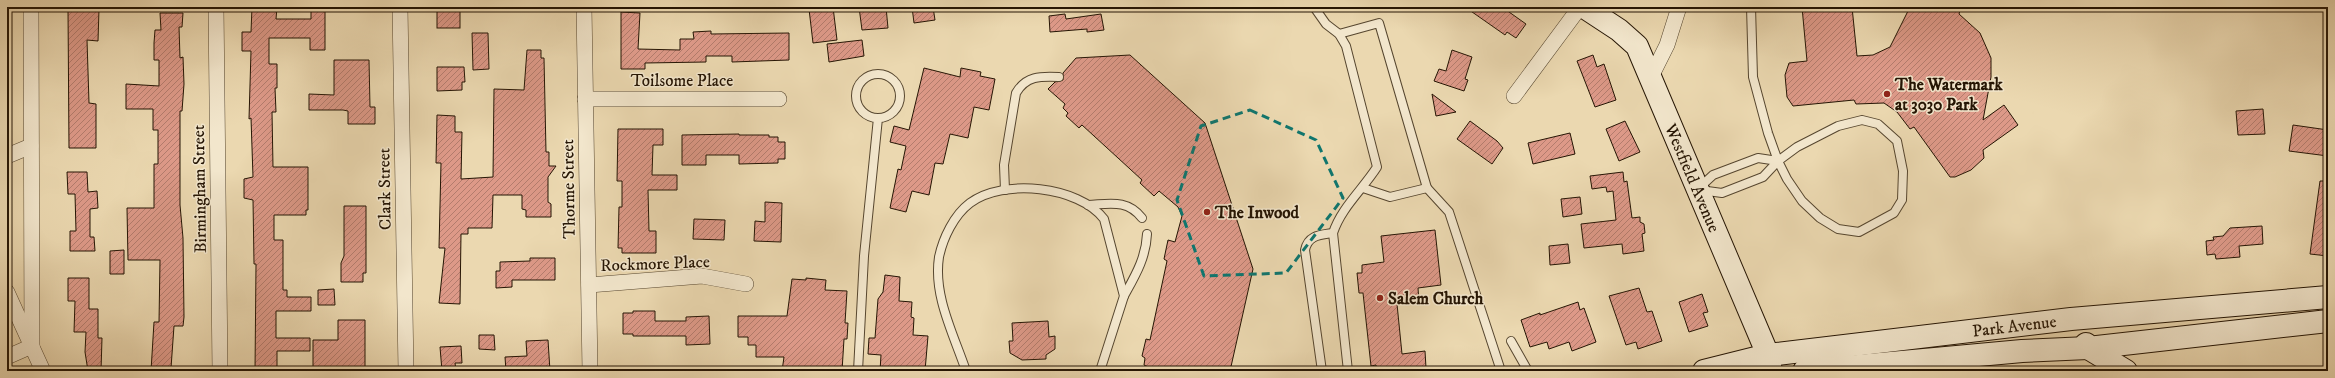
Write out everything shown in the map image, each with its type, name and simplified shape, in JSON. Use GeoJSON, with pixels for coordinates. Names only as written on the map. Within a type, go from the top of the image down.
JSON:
{"type":"FeatureCollection","features":[{"type":"Feature","properties":{"kind":"main road","name":"Westfield Avenue"},"geometry":{"type":"LineString","coordinates":[[1584,7],[1619,30],[1637,46],[1769,363]]}},
{"type":"Feature","properties":{"kind":"main road","name":"Park Avenue"},"geometry":{"type":"LineString","coordinates":[[1704,371],[2072,319],[2328,297]]}},
{"type":"Feature","properties":{"kind":"main road"},"geometry":{"type":"LineString","coordinates":[[2072,319],[2088,348],[2126,371]]}},
{"type":"Feature","properties":{"kind":"main road","name":"Park Avenue"},"geometry":{"type":"LineString","coordinates":[[1804,371],[2014,352],[2088,348],[2328,321]]}},
{"type":"Feature","properties":{"kind":"street"},"geometry":{"type":"LineString","coordinates":[[31,7],[32,346]]}},
{"type":"Feature","properties":{"kind":"street","name":"Birmingham Street"},"geometry":{"type":"LineString","coordinates":[[216,7],[220,371]]}},
{"type":"Feature","properties":{"kind":"street","name":"Clark Street"},"geometry":{"type":"LineString","coordinates":[[400,7],[406,371]]}},
{"type":"Feature","properties":{"kind":"street","name":"Thorme Street"},"geometry":{"type":"LineString","coordinates":[[584,7],[590,371]]}},
{"type":"Feature","properties":{"kind":"street"},"geometry":{"type":"LineString","coordinates":[[1514,96],[1580,7]]}},
{"type":"Feature","properties":{"kind":"street"},"geometry":{"type":"LineString","coordinates":[[1650,79],[1667,45],[1679,7]]}},
{"type":"Feature","properties":{"kind":"street","name":"Toilsome Place"},"geometry":{"type":"LineString","coordinates":[[585,99],[779,99]]}},
{"type":"Feature","properties":{"kind":"street"},"geometry":{"type":"LineString","coordinates":[[7,156],[31,146]]}},
{"type":"Feature","properties":{"kind":"street","name":"Rockmore Place"},"geometry":{"type":"LineString","coordinates":[[589,285],[702,276],[746,284]]}},
{"type":"Feature","properties":{"kind":"street"},"geometry":{"type":"LineString","coordinates":[[7,292],[43,371]]}},
{"type":"Feature","properties":{"kind":"street"},"geometry":{"type":"LineString","coordinates":[[7,357],[32,346]]}},
{"type":"Feature","properties":{"kind":"lane"},"geometry":{"type":"LineString","coordinates":[[1314,7],[1326,24],[1339,34],[1346,46],[1377,167],[1363,188],[1337,218],[1333,232],[1348,371]]}},
{"type":"Feature","properties":{"kind":"lane"},"geometry":{"type":"LineString","coordinates":[[1697,189],[1722,193],[1763,177],[1778,161],[1797,147],[1838,126],[1862,120],[1878,124],[1897,141],[1903,172],[1902,200],[1894,213],[1859,232],[1838,229],[1820,218],[1802,201],[1778,161],[1753,77],[1751,7]]}},
{"type":"Feature","properties":{"kind":"lane"},"geometry":{"type":"LineString","coordinates":[[1339,34],[1379,23],[1427,188],[1449,212],[1501,371]]}},
{"type":"Feature","properties":{"kind":"lane"},"geometry":{"type":"LineString","coordinates":[[875,74],[888,76],[894,81],[900,96],[893,112],[878,118],[863,112],[856,97],[857,89],[861,82],[867,76],[875,74]]}},
{"type":"Feature","properties":{"kind":"lane"},"geometry":{"type":"LineString","coordinates":[[1005,190],[1004,165],[1016,93],[1020,87],[1032,78],[1058,77]]}},
{"type":"Feature","properties":{"kind":"lane"},"geometry":{"type":"LineString","coordinates":[[858,371],[864,256],[878,118]]}},
{"type":"Feature","properties":{"kind":"lane"},"geometry":{"type":"LineString","coordinates":[[1697,189],[1713,175],[1758,158],[1778,161]]}},
{"type":"Feature","properties":{"kind":"lane"},"geometry":{"type":"LineString","coordinates":[[966,371],[952,333],[939,287],[940,256],[947,234],[959,213],[971,202],[984,196],[1005,190],[1032,188],[1064,194],[1088,205],[1098,212],[1104,219],[1124,296]]}},
{"type":"Feature","properties":{"kind":"lane"},"geometry":{"type":"LineString","coordinates":[[1363,188],[1390,196],[1427,188]]}},
{"type":"Feature","properties":{"kind":"lane"},"geometry":{"type":"LineString","coordinates":[[1088,205],[1126,205],[1135,209],[1142,218]]}},
{"type":"Feature","properties":{"kind":"lane"},"geometry":{"type":"LineString","coordinates":[[1322,371],[1305,250],[1306,242],[1310,238],[1333,232]]}},
{"type":"Feature","properties":{"kind":"lane"},"geometry":{"type":"LineString","coordinates":[[1100,371],[1124,296],[1137,273],[1146,247],[1147,234]]}},
{"type":"Feature","properties":{"kind":"lane"},"geometry":{"type":"LineString","coordinates":[[1511,340],[1528,371]]}},
{"type":"Feature","properties":{"kind":"highlighted area"},"geometry":{"type":"Polygon","coordinates":[[[1250,110],[1316,140],[1343,198],[1286,273],[1204,276],[1177,200],[1201,126],[1250,110]]]}},
{"type":"Feature","properties":{"kind":"building"},"geometry":{"type":"Polygon","coordinates":[[[252,7],[277,7],[276,19],[311,19],[311,7],[325,7],[325,50],[310,50],[310,38],[269,38],[269,64],[277,64],[277,88],[275,88],[276,112],[272,112],[273,167],[308,167],[308,210],[306,210],[306,215],[274,215],[274,240],[283,240],[283,290],[287,290],[287,297],[311,297],[311,311],[276,311],[276,338],[310,338],[310,351],[277,351],[277,371],[255,371],[256,264],[254,264],[253,200],[244,198],[244,179],[253,177],[251,118],[249,119],[251,51],[242,51],[242,32],[251,32],[252,7]]]}},
{"type":"Feature","properties":{"kind":"building"},"geometry":{"type":"Polygon","coordinates":[[[437,7],[460,7],[460,28],[437,28],[437,7]]]}},
{"type":"Feature","properties":{"kind":"building"},"geometry":{"type":"Polygon","coordinates":[[[818,7],[833,7],[837,40],[813,43],[809,9],[818,7]]]}},
{"type":"Feature","properties":{"kind":"building"},"geometry":{"type":"Polygon","coordinates":[[[859,7],[886,7],[888,28],[862,30],[859,7]]]}},
{"type":"Feature","properties":{"kind":"building"},"geometry":{"type":"Polygon","coordinates":[[[912,7],[933,7],[935,20],[914,23],[912,7]]]}},
{"type":"Feature","properties":{"kind":"building"},"geometry":{"type":"Polygon","coordinates":[[[1465,7],[1502,7],[1526,24],[1516,38],[1507,32],[1505,35],[1465,7]]]}},
{"type":"Feature","properties":{"kind":"building","name":"The Watermark at 3030 Park"},"geometry":{"type":"Polygon","coordinates":[[[1802,7],[1852,7],[1857,56],[1873,55],[1890,47],[1910,7],[1961,7],[1959,14],[1980,33],[1991,58],[1991,77],[1983,120],[2004,105],[2018,125],[1983,150],[1984,158],[1971,170],[1955,177],[1950,177],[1914,127],[1910,129],[1897,112],[1884,103],[1856,104],[1854,100],[1793,106],[1787,97],[1785,75],[1789,63],[1807,61],[1802,7]]]}},
{"type":"Feature","properties":{"kind":"building"},"geometry":{"type":"Polygon","coordinates":[[[99,9],[98,41],[87,40],[89,103],[96,104],[96,148],[69,148],[68,10],[99,9]]]}},
{"type":"Feature","properties":{"kind":"building"},"geometry":{"type":"Polygon","coordinates":[[[621,12],[640,13],[638,49],[680,50],[680,39],[694,39],[693,32],[711,31],[711,34],[789,33],[789,60],[732,62],[732,56],[706,56],[706,62],[645,63],[645,69],[621,69],[621,12]]]}},
{"type":"Feature","properties":{"kind":"building"},"geometry":{"type":"Polygon","coordinates":[[[160,13],[183,13],[182,27],[179,27],[180,58],[183,57],[184,84],[182,111],[180,111],[180,205],[183,238],[184,317],[183,326],[174,326],[171,368],[166,368],[166,371],[151,371],[154,322],[159,322],[160,260],[128,260],[127,208],[154,208],[154,164],[158,164],[158,130],[153,130],[153,109],[126,109],[126,84],[159,86],[159,60],[154,60],[154,43],[155,30],[161,30],[160,13]]]}},
{"type":"Feature","properties":{"kind":"building"},"geometry":{"type":"Polygon","coordinates":[[[1065,14],[1066,19],[1101,14],[1104,30],[1087,32],[1087,29],[1050,32],[1049,16],[1065,14]]]}},
{"type":"Feature","properties":{"kind":"building"},"geometry":{"type":"Polygon","coordinates":[[[472,33],[488,33],[489,69],[473,70],[472,33]]]}},
{"type":"Feature","properties":{"kind":"building"},"geometry":{"type":"Polygon","coordinates":[[[862,40],[864,56],[829,62],[827,44],[862,40]]]}},
{"type":"Feature","properties":{"kind":"building"},"geometry":{"type":"Polygon","coordinates":[[[527,50],[541,50],[541,58],[544,58],[546,152],[549,152],[549,166],[556,166],[548,177],[548,202],[551,204],[551,217],[526,217],[526,210],[522,209],[522,195],[493,195],[492,228],[468,228],[468,234],[461,234],[460,304],[439,303],[445,248],[439,248],[441,163],[436,163],[437,115],[455,116],[455,132],[462,132],[461,179],[493,177],[494,89],[524,90],[527,50]]]}},
{"type":"Feature","properties":{"kind":"building"},"geometry":{"type":"Polygon","coordinates":[[[1452,50],[1472,57],[1465,79],[1468,80],[1464,91],[1434,81],[1439,69],[1446,71],[1452,50]]]}},
{"type":"Feature","properties":{"kind":"building","name":"The Inwood"},"geometry":{"type":"Polygon","coordinates":[[[1130,55],[1205,123],[1253,269],[1230,371],[1147,371],[1148,367],[1144,365],[1145,358],[1142,356],[1146,339],[1150,340],[1167,261],[1164,259],[1168,240],[1175,242],[1182,216],[1178,207],[1159,191],[1154,196],[1140,183],[1142,180],[1082,125],[1079,128],[1066,116],[1068,113],[1063,108],[1065,104],[1048,89],[1055,82],[1063,80],[1063,73],[1076,58],[1130,55]]]}},
{"type":"Feature","properties":{"kind":"building"},"geometry":{"type":"Polygon","coordinates":[[[1593,55],[1597,67],[1604,64],[1616,100],[1595,107],[1577,61],[1593,55]]]}},
{"type":"Feature","properties":{"kind":"building"},"geometry":{"type":"Polygon","coordinates":[[[334,60],[369,60],[370,107],[375,107],[375,124],[348,124],[348,111],[309,110],[309,94],[334,95],[334,60]]]}},
{"type":"Feature","properties":{"kind":"building"},"geometry":{"type":"Polygon","coordinates":[[[437,67],[464,67],[465,82],[462,82],[462,90],[437,91],[437,67]]]}},
{"type":"Feature","properties":{"kind":"building"},"geometry":{"type":"Polygon","coordinates":[[[924,68],[960,77],[961,68],[981,72],[980,76],[995,79],[989,110],[974,107],[968,138],[950,134],[943,164],[935,163],[929,195],[912,191],[906,212],[890,208],[898,169],[901,170],[906,146],[890,142],[894,126],[909,130],[924,68]]]}},
{"type":"Feature","properties":{"kind":"building"},"geometry":{"type":"Polygon","coordinates":[[[1432,94],[1456,112],[1436,116],[1432,94]]]}},
{"type":"Feature","properties":{"kind":"building"},"geometry":{"type":"Polygon","coordinates":[[[2263,109],[2265,134],[2238,135],[2236,111],[2263,109]]]}},
{"type":"Feature","properties":{"kind":"building"},"geometry":{"type":"Polygon","coordinates":[[[1470,121],[1497,141],[1503,148],[1492,164],[1457,139],[1470,121]]]}},
{"type":"Feature","properties":{"kind":"building"},"geometry":{"type":"Polygon","coordinates":[[[1625,121],[1640,152],[1619,161],[1606,129],[1625,121]]]}},
{"type":"Feature","properties":{"kind":"building"},"geometry":{"type":"Polygon","coordinates":[[[2293,125],[2328,130],[2328,156],[2289,151],[2293,125]]]}},
{"type":"Feature","properties":{"kind":"building"},"geometry":{"type":"Polygon","coordinates":[[[618,129],[663,129],[663,145],[653,145],[652,175],[677,175],[677,190],[648,190],[649,231],[656,231],[656,253],[622,253],[622,248],[618,248],[619,207],[622,207],[622,181],[617,181],[618,129]]]}},
{"type":"Feature","properties":{"kind":"building"},"geometry":{"type":"Polygon","coordinates":[[[1570,133],[1575,154],[1533,164],[1528,143],[1570,133]]]}},
{"type":"Feature","properties":{"kind":"building"},"geometry":{"type":"Polygon","coordinates":[[[682,135],[769,135],[769,137],[778,137],[778,142],[785,142],[785,159],[778,159],[778,163],[739,164],[739,155],[706,155],[706,165],[682,165],[682,135]]]}},
{"type":"Feature","properties":{"kind":"building"},"geometry":{"type":"Polygon","coordinates":[[[67,172],[87,172],[88,192],[97,191],[98,208],[90,209],[90,237],[94,237],[95,251],[70,251],[70,231],[76,231],[75,194],[68,194],[67,172]]]}},
{"type":"Feature","properties":{"kind":"building"},"geometry":{"type":"Polygon","coordinates":[[[1623,172],[1624,182],[1627,181],[1632,218],[1640,217],[1640,222],[1644,224],[1645,233],[1642,234],[1644,251],[1623,254],[1622,244],[1584,248],[1581,224],[1616,220],[1613,191],[1607,192],[1606,187],[1592,189],[1590,176],[1623,172]]]}},
{"type":"Feature","properties":{"kind":"building"},"geometry":{"type":"Polygon","coordinates":[[[2320,181],[2328,181],[2328,256],[2310,254],[2320,181]]]}},
{"type":"Feature","properties":{"kind":"building"},"geometry":{"type":"Polygon","coordinates":[[[1580,197],[1582,214],[1563,217],[1561,199],[1580,197]]]}},
{"type":"Feature","properties":{"kind":"building"},"geometry":{"type":"Polygon","coordinates":[[[765,202],[782,203],[781,242],[754,241],[755,221],[765,222],[765,202]]]}},
{"type":"Feature","properties":{"kind":"building"},"geometry":{"type":"Polygon","coordinates":[[[344,206],[366,206],[366,273],[363,273],[363,282],[341,282],[341,263],[344,256],[344,206]]]}},
{"type":"Feature","properties":{"kind":"building"},"geometry":{"type":"Polygon","coordinates":[[[694,219],[725,220],[724,240],[693,239],[694,219]]]}},
{"type":"Feature","properties":{"kind":"building"},"geometry":{"type":"Polygon","coordinates":[[[2262,226],[2263,244],[2239,246],[2240,257],[2216,259],[2215,254],[2207,255],[2206,241],[2214,240],[2213,237],[2223,236],[2230,228],[2262,226]]]}},
{"type":"Feature","properties":{"kind":"building","name":"Salem Church"},"geometry":{"type":"Polygon","coordinates":[[[1435,230],[1441,285],[1418,288],[1419,302],[1397,304],[1402,354],[1425,351],[1426,368],[1377,371],[1376,365],[1371,366],[1363,293],[1359,293],[1357,273],[1362,273],[1362,265],[1384,262],[1381,236],[1435,230]]]}},
{"type":"Feature","properties":{"kind":"building"},"geometry":{"type":"Polygon","coordinates":[[[1568,244],[1570,263],[1550,265],[1549,246],[1568,244]]]}},
{"type":"Feature","properties":{"kind":"building"},"geometry":{"type":"Polygon","coordinates":[[[124,250],[124,274],[110,274],[110,251],[124,250]]]}},
{"type":"Feature","properties":{"kind":"building"},"geometry":{"type":"Polygon","coordinates":[[[530,258],[555,258],[555,280],[512,280],[512,287],[496,288],[496,271],[500,271],[500,262],[530,261],[530,258]]]}},
{"type":"Feature","properties":{"kind":"building"},"geometry":{"type":"Polygon","coordinates":[[[885,275],[900,277],[899,301],[912,302],[911,317],[914,318],[913,335],[928,336],[925,371],[880,371],[881,355],[868,354],[869,338],[875,338],[878,299],[883,292],[885,275]]]}},
{"type":"Feature","properties":{"kind":"building"},"geometry":{"type":"Polygon","coordinates":[[[68,278],[89,278],[89,309],[98,309],[98,338],[102,338],[101,371],[88,371],[85,352],[86,332],[74,332],[75,301],[68,301],[68,278]]]}},
{"type":"Feature","properties":{"kind":"building"},"geometry":{"type":"Polygon","coordinates":[[[806,278],[826,280],[825,290],[847,291],[845,323],[848,323],[847,339],[844,339],[842,371],[782,371],[784,357],[756,357],[756,345],[748,345],[748,337],[738,337],[738,316],[787,316],[792,279],[806,280],[806,278]]]}},
{"type":"Feature","properties":{"kind":"building"},"geometry":{"type":"Polygon","coordinates":[[[1639,288],[1647,312],[1652,311],[1662,341],[1638,349],[1636,342],[1626,345],[1609,296],[1639,288]]]}},
{"type":"Feature","properties":{"kind":"building"},"geometry":{"type":"Polygon","coordinates":[[[334,289],[335,305],[318,305],[318,290],[334,289]]]}},
{"type":"Feature","properties":{"kind":"building"},"geometry":{"type":"Polygon","coordinates":[[[1702,294],[1708,312],[1703,313],[1708,326],[1689,332],[1679,302],[1702,294]]]}},
{"type":"Feature","properties":{"kind":"building"},"geometry":{"type":"Polygon","coordinates":[[[1578,302],[1580,310],[1584,308],[1596,342],[1572,351],[1569,342],[1549,349],[1547,342],[1530,347],[1521,320],[1578,302]]]}},
{"type":"Feature","properties":{"kind":"building"},"geometry":{"type":"Polygon","coordinates":[[[633,311],[655,311],[655,321],[686,321],[686,317],[709,316],[710,344],[686,345],[686,336],[633,336],[633,334],[623,334],[623,313],[633,313],[633,311]]]}},
{"type":"Feature","properties":{"kind":"building"},"geometry":{"type":"Polygon","coordinates":[[[338,320],[365,320],[365,371],[313,371],[313,340],[338,340],[338,320]]]}},
{"type":"Feature","properties":{"kind":"building"},"geometry":{"type":"Polygon","coordinates":[[[1048,321],[1049,337],[1055,336],[1055,349],[1046,355],[1046,359],[1022,360],[1010,353],[1009,341],[1013,341],[1012,323],[1048,321]]]}},
{"type":"Feature","properties":{"kind":"building"},"geometry":{"type":"Polygon","coordinates":[[[479,335],[494,335],[495,350],[479,349],[479,335]]]}},
{"type":"Feature","properties":{"kind":"building"},"geometry":{"type":"Polygon","coordinates":[[[548,340],[550,371],[506,371],[505,357],[527,356],[526,341],[548,340]]]}},
{"type":"Feature","properties":{"kind":"building"},"geometry":{"type":"Polygon","coordinates":[[[461,346],[462,363],[455,363],[456,371],[442,371],[440,347],[461,346]]]}},
{"type":"Feature","properties":{"kind":"place","name":"The Watermark at 3030 Park"},"geometry":{"type":"Point","coordinates":[1887,94]}},
{"type":"Feature","properties":{"kind":"place","name":"The Inwood"},"geometry":{"type":"Point","coordinates":[1207,212]}},
{"type":"Feature","properties":{"kind":"place","name":"Salem Church"},"geometry":{"type":"Point","coordinates":[1380,298]}}]}
